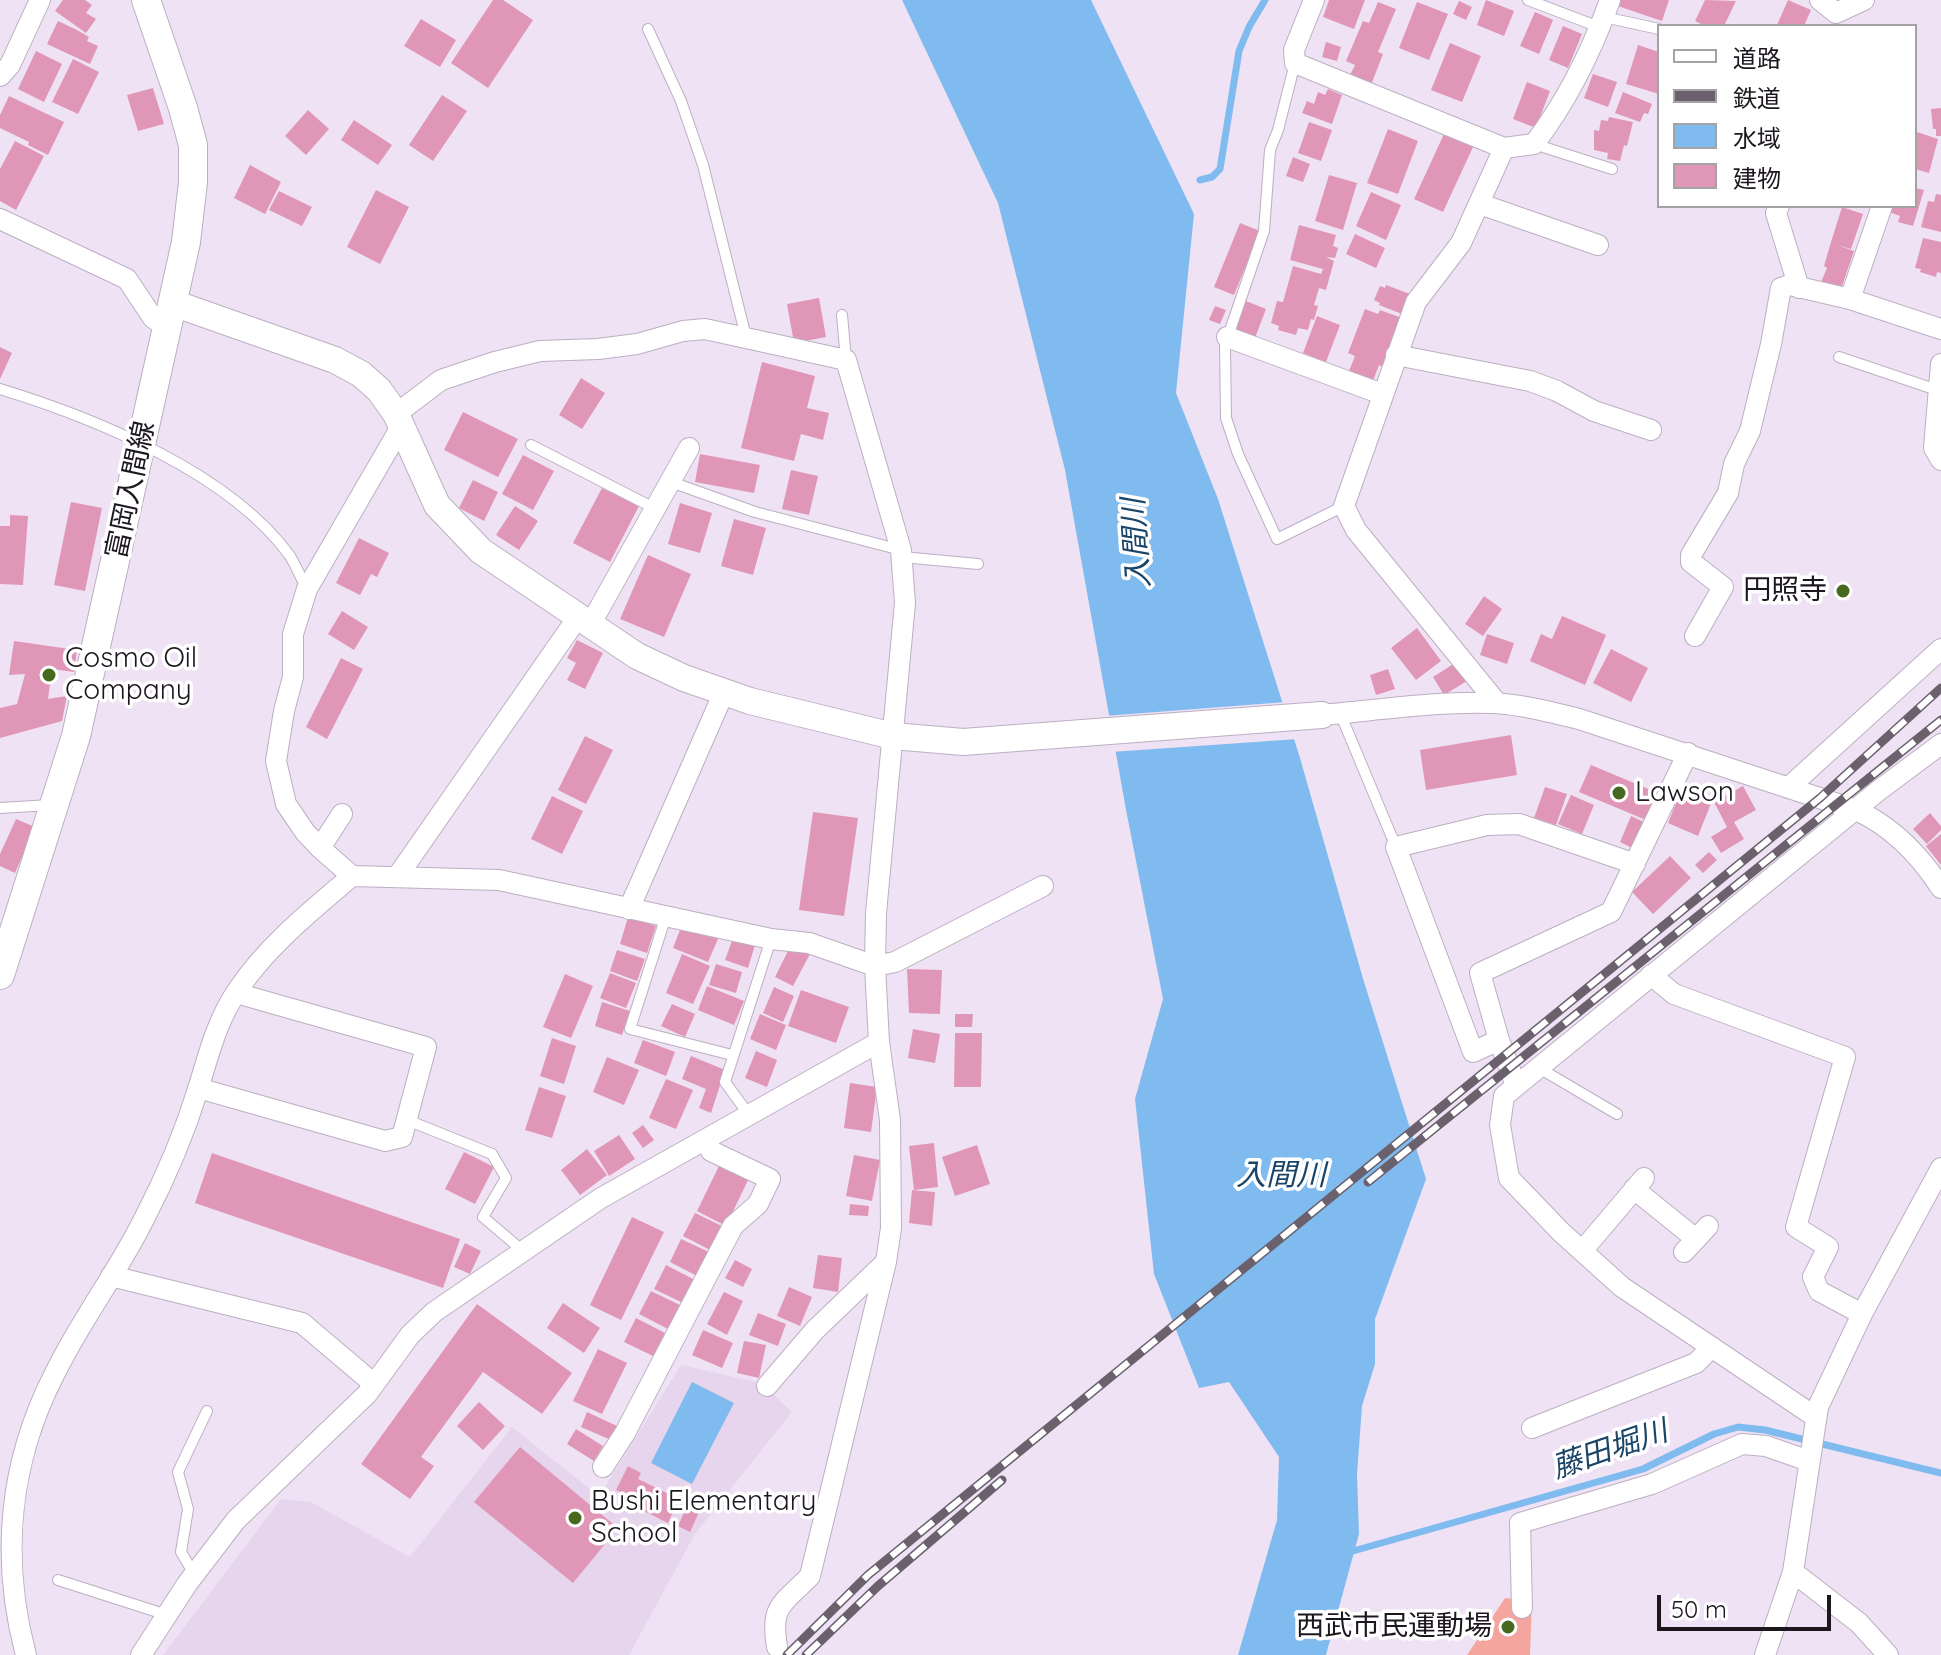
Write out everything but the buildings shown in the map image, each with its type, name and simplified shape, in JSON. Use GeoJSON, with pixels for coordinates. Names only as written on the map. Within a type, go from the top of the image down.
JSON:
{"type":"FeatureCollection","features":[{"type":"Feature","properties":{"kind":"main road","name":"富岡入間線"},"geometry":{"type":"LineString","coordinates":[[0,975],[56,805],[91,676],[186,242],[193,182],[193,145],[146,0]]}},
{"type":"Feature","properties":{"kind":"street"},"geometry":{"type":"LineString","coordinates":[[0,76],[10,65],[40,0]]}},
{"type":"Feature","properties":{"kind":"street"},"geometry":{"type":"LineString","coordinates":[[1314,0],[1294,50],[1295,63],[1504,148],[1534,144],[1560,109],[1604,15]]}},
{"type":"Feature","properties":{"kind":"street"},"geometry":{"type":"LineString","coordinates":[[1820,0],[1836,13],[1864,0]]}},
{"type":"Feature","properties":{"kind":"street"},"geometry":{"type":"LineString","coordinates":[[1497,703],[1356,530],[1344,506],[1416,302],[1461,243],[1504,148]]}},
{"type":"Feature","properties":{"kind":"street"},"geometry":{"type":"LineString","coordinates":[[1480,204],[1598,245]]}},
{"type":"Feature","properties":{"kind":"street"},"geometry":{"type":"LineString","coordinates":[[1778,208],[1776,213],[1799,288]]}},
{"type":"Feature","properties":{"kind":"street"},"geometry":{"type":"LineString","coordinates":[[1850,299],[1881,208]]}},
{"type":"Feature","properties":{"kind":"street"},"geometry":{"type":"LineString","coordinates":[[0,219],[127,279],[153,318],[170,315],[335,360],[361,374],[379,390],[399,420],[437,505],[481,551],[637,656],[684,678],[750,701],[893,736],[963,742],[1467,703],[1533,708],[1688,753],[1856,810],[1878,820],[1892,831],[1925,863],[1941,888]]}},
{"type":"Feature","properties":{"kind":"street"},"geometry":{"type":"LineString","coordinates":[[1695,636],[1723,587],[1691,562],[1691,555],[1728,493],[1734,464],[1750,431],[1781,288],[1790,285],[1850,299],[1941,329]]}},
{"type":"Feature","properties":{"kind":"street"},"geometry":{"type":"LineString","coordinates":[[777,1647],[773,1625],[778,1609],[810,1576],[886,1262],[891,1228],[890,1120],[879,1042],[875,966],[876,913],[905,603],[902,554],[846,360],[705,329],[683,331],[624,346],[540,351],[495,362],[441,380],[399,420],[307,589],[293,634],[293,677],[276,761],[286,804],[305,832],[352,876],[499,880],[771,939],[809,943],[875,966],[895,962],[1043,886]]}},
{"type":"Feature","properties":{"kind":"street"},"geometry":{"type":"LineString","coordinates":[[1227,337],[1382,394]]}},
{"type":"Feature","properties":{"kind":"street"},"geometry":{"type":"LineString","coordinates":[[1396,355],[1530,381],[1557,391],[1594,411],[1651,430]]}},
{"type":"Feature","properties":{"kind":"street"},"geometry":{"type":"LineString","coordinates":[[1941,364],[1934,448],[1941,460]]}},
{"type":"Feature","properties":{"kind":"street"},"geometry":{"type":"LineString","coordinates":[[397,877],[584,621],[656,509],[689,448]]}},
{"type":"Feature","properties":{"kind":"street"},"geometry":{"type":"LineString","coordinates":[[1788,788],[1941,649]]}},
{"type":"Feature","properties":{"kind":"street"},"geometry":{"type":"LineString","coordinates":[[629,909],[724,692]]}},
{"type":"Feature","properties":{"kind":"street"},"geometry":{"type":"LineString","coordinates":[[1814,1422],[1712,1347],[1622,1287],[1509,1178],[1500,1125],[1504,1096],[1941,744]]}},
{"type":"Feature","properties":{"kind":"street"},"geometry":{"type":"LineString","coordinates":[[1516,1086],[1480,973],[1611,912],[1688,753]]}},
{"type":"Feature","properties":{"kind":"street"},"geometry":{"type":"LineString","coordinates":[[320,848],[342,814]]}},
{"type":"Feature","properties":{"kind":"street"},"geometry":{"type":"LineString","coordinates":[[1499,1040],[1473,1052],[1396,847],[1487,825],[1519,824],[1635,864]]}},
{"type":"Feature","properties":{"kind":"street"},"geometry":{"type":"LineString","coordinates":[[26,1655],[18,1624],[11,1539],[15,1485],[27,1439],[54,1373],[143,1221],[198,1088],[208,1047],[236,993],[275,941],[352,876]]}},
{"type":"Feature","properties":{"kind":"street"},"geometry":{"type":"LineString","coordinates":[[1651,975],[1674,994],[1845,1057],[1796,1227],[1828,1247],[1813,1277],[1819,1291],[1862,1314]]}},
{"type":"Feature","properties":{"kind":"street"},"geometry":{"type":"LineString","coordinates":[[198,1088],[385,1141],[402,1137],[426,1047],[236,993]]}},
{"type":"Feature","properties":{"kind":"street"},"geometry":{"type":"LineString","coordinates":[[141,1655],[194,1574],[236,1520],[338,1424],[374,1384],[410,1335],[434,1312],[601,1198],[879,1042]]}},
{"type":"Feature","properties":{"kind":"street"},"geometry":{"type":"LineString","coordinates":[[603,1467],[625,1433],[733,1226],[758,1204],[770,1179],[711,1151],[706,1139]]}},
{"type":"Feature","properties":{"kind":"street"},"geometry":{"type":"LineString","coordinates":[[1765,1655],[1793,1572],[1814,1422],[1862,1314],[1941,1168]]}},
{"type":"Feature","properties":{"kind":"street"},"geometry":{"type":"LineString","coordinates":[[1582,1251],[1639,1183],[1696,1239]]}},
{"type":"Feature","properties":{"kind":"street"},"geometry":{"type":"LineString","coordinates":[[767,1386],[815,1330],[886,1262]]}},
{"type":"Feature","properties":{"kind":"street"},"geometry":{"type":"LineString","coordinates":[[111,1276],[302,1323],[374,1384]]}},
{"type":"Feature","properties":{"kind":"street"},"geometry":{"type":"LineString","coordinates":[[1532,1428],[1696,1363],[1712,1347]]}},
{"type":"Feature","properties":{"kind":"street"},"geometry":{"type":"LineString","coordinates":[[1522,1608],[1520,1523],[1652,1484],[1742,1444],[1766,1446],[1809,1457]]}},
{"type":"Feature","properties":{"kind":"street"},"geometry":{"type":"LineString","coordinates":[[1793,1572],[1859,1623],[1888,1655]]}},
{"type":"Feature","properties":{"kind":"lane"},"geometry":{"type":"LineString","coordinates":[[1528,0],[1657,28]]}},
{"type":"Feature","properties":{"kind":"lane"},"geometry":{"type":"LineString","coordinates":[[648,29],[681,101],[703,165],[746,337]]}},
{"type":"Feature","properties":{"kind":"lane"},"geometry":{"type":"LineString","coordinates":[[1295,63],[1270,150],[1264,231],[1227,337],[1226,418],[1238,454],[1277,539],[1344,506]]}},
{"type":"Feature","properties":{"kind":"lane"},"geometry":{"type":"LineString","coordinates":[[1534,144],[1612,169]]}},
{"type":"Feature","properties":{"kind":"lane"},"geometry":{"type":"LineString","coordinates":[[842,315],[846,360]]}},
{"type":"Feature","properties":{"kind":"lane"},"geometry":{"type":"LineString","coordinates":[[1839,357],[1940,391]]}},
{"type":"Feature","properties":{"kind":"lane"},"geometry":{"type":"LineString","coordinates":[[0,389],[55,406],[195,473],[234,499],[290,557],[307,589]]}},
{"type":"Feature","properties":{"kind":"lane"},"geometry":{"type":"LineString","coordinates":[[531,445],[656,509]]}},
{"type":"Feature","properties":{"kind":"lane"},"geometry":{"type":"LineString","coordinates":[[671,482],[755,512],[902,554],[978,564]]}},
{"type":"Feature","properties":{"kind":"lane"},"geometry":{"type":"LineString","coordinates":[[1331,714],[1396,847]]}},
{"type":"Feature","properties":{"kind":"lane"},"geometry":{"type":"LineString","coordinates":[[0,808],[56,805]]}},
{"type":"Feature","properties":{"kind":"lane"},"geometry":{"type":"LineString","coordinates":[[666,916],[630,1029],[732,1055]]}},
{"type":"Feature","properties":{"kind":"lane"},"geometry":{"type":"LineString","coordinates":[[749,1115],[725,1082],[771,939]]}},
{"type":"Feature","properties":{"kind":"lane"},"geometry":{"type":"LineString","coordinates":[[1539,1068],[1617,1114]]}},
{"type":"Feature","properties":{"kind":"lane"},"geometry":{"type":"LineString","coordinates":[[407,1120],[492,1154],[506,1178],[483,1217],[523,1251]]}},
{"type":"Feature","properties":{"kind":"lane"},"geometry":{"type":"LineString","coordinates":[[194,1574],[181,1552],[188,1509],[178,1472],[207,1411]]}},
{"type":"Feature","properties":{"kind":"lane"},"geometry":{"type":"LineString","coordinates":[[58,1580],[167,1615]]}},
{"type":"Feature","properties":{"kind":"shaded area","name":"Bushi Elementary School"},"geometry":{"type":"Polygon","coordinates":[[[681,1365],[761,1383],[792,1412],[695,1534],[629,1655],[163,1655],[281,1499],[311,1502],[410,1557],[512,1427],[599,1496],[681,1365]]]}},
{"type":"Feature","properties":{"kind":"shaded area","name":"西武市民運動場"},"geometry":{"type":"Polygon","coordinates":[[[1505,1598],[1532,1600],[1530,1655],[1467,1655],[1505,1598]]]}},
{"type":"Feature","properties":{"kind":"water","name":"入間川"},"geometry":{"type":"Polygon","coordinates":[[[902,0],[1091,0],[1194,214],[1176,393],[1218,499],[1300,758],[1364,982],[1426,1179],[1375,1319],[1375,1364],[1362,1406],[1357,1474],[1359,1534],[1326,1655],[1238,1655],[1277,1520],[1279,1457],[1229,1382],[1199,1388],[1154,1274],[1135,1099],[1163,999],[1065,470],[998,203],[902,0]]]}},
{"type":"Feature","properties":{"kind":"water"},"geometry":{"type":"Polygon","coordinates":[[[692,1382],[734,1403],[692,1484],[651,1463],[692,1382]]]}},
{"type":"Feature","properties":{"kind":"pier"},"geometry":{"type":"Polygon","coordinates":[[[1286,702],[1298,739],[1111,752],[1105,716],[1286,702]]]}},
{"type":"Feature","properties":{"kind":"waterway"},"geometry":{"type":"LineString","coordinates":[[1200,180],[1212,177],[1220,169],[1239,51],[1265,0]]}},
{"type":"Feature","properties":{"kind":"waterway","name":"藤田堀川"},"geometry":{"type":"LineString","coordinates":[[1346,1553],[1643,1469],[1714,1434],[1738,1427],[1765,1430],[1941,1473]]}},
{"type":"Feature","properties":{"kind":"railway"},"geometry":{"type":"LineString","coordinates":[[787,1655],[868,1575],[1820,798],[1941,688]]}},
{"type":"Feature","properties":{"kind":"railway"},"geometry":{"type":"LineString","coordinates":[[1368,1182],[1941,720]]}},
{"type":"Feature","properties":{"kind":"railway"},"geometry":{"type":"LineString","coordinates":[[806,1655],[878,1586],[1002,1480]]}},
{"type":"Feature","properties":{"kind":"place","name":"円照寺"},"geometry":{"type":"Point","coordinates":[1843,591]}},
{"type":"Feature","properties":{"kind":"place","name":"Cosmo Oil Company"},"geometry":{"type":"Point","coordinates":[49,675]}},
{"type":"Feature","properties":{"kind":"place","name":"Lawson"},"geometry":{"type":"Point","coordinates":[1619,793]}},
{"type":"Feature","properties":{"kind":"place","name":"Bushi Elementary School"},"geometry":{"type":"Point","coordinates":[575,1518]}},
{"type":"Feature","properties":{"kind":"place","name":"西武市民運動場"},"geometry":{"type":"Point","coordinates":[1508,1627]}}]}
